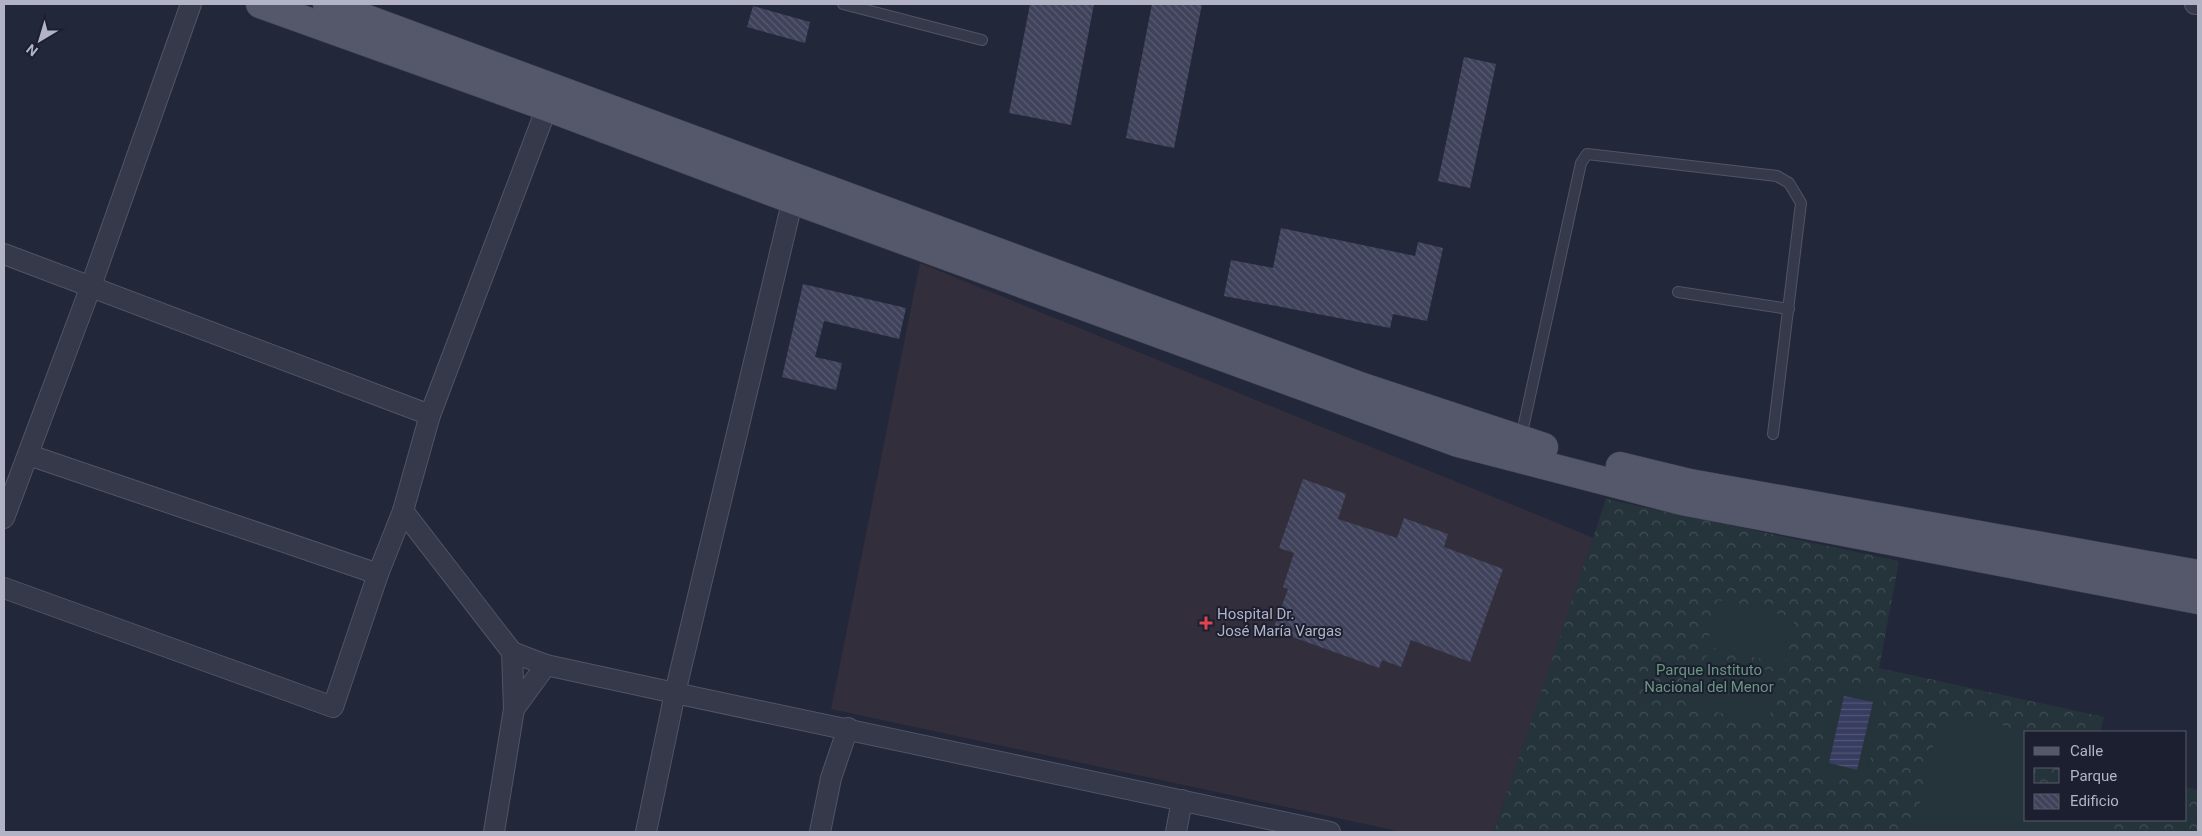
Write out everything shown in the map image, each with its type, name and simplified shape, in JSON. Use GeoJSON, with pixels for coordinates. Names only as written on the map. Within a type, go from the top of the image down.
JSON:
{"type":"FeatureCollection","features":[{"type":"Feature","properties":{"kind":"main road"},"geometry":{"type":"LineString","coordinates":[[260,4],[547,106],[795,189],[1360,386],[1521,440],[1690,483],[2198,574]]}},
{"type":"Feature","properties":{"kind":"main road"},"geometry":{"type":"LineString","coordinates":[[327,4],[795,189],[1458,443],[1682,501],[2198,600]]}},
{"type":"Feature","properties":{"kind":"street"},"geometry":{"type":"LineString","coordinates":[[4,518],[91,286],[191,4]]}},
{"type":"Feature","properties":{"kind":"street"},"geometry":{"type":"LineString","coordinates":[[4,588],[333,707],[378,574],[403,510],[430,416],[547,106]]}},
{"type":"Feature","properties":{"kind":"street"},"geometry":{"type":"LineString","coordinates":[[646,832],[675,693],[795,189]]}},
{"type":"Feature","properties":{"kind":"street"},"geometry":{"type":"LineString","coordinates":[[4,254],[430,416]]}},
{"type":"Feature","properties":{"kind":"street"},"geometry":{"type":"LineString","coordinates":[[29,455],[378,574]]}},
{"type":"Feature","properties":{"kind":"street"},"geometry":{"type":"LineString","coordinates":[[403,510],[512,652],[546,665],[1330,832]]}},
{"type":"Feature","properties":{"kind":"street"},"geometry":{"type":"LineString","coordinates":[[494,832],[514,709],[512,652]]}},
{"type":"Feature","properties":{"kind":"street"},"geometry":{"type":"LineString","coordinates":[[514,709],[546,665]]}},
{"type":"Feature","properties":{"kind":"street"},"geometry":{"type":"LineString","coordinates":[[820,832],[831,778],[848,728]]}},
{"type":"Feature","properties":{"kind":"street"},"geometry":{"type":"LineString","coordinates":[[1176,832],[1182,800]]}},
{"type":"Feature","properties":{"kind":"lane"},"geometry":{"type":"LineString","coordinates":[[843,4],[982,40]]}},
{"type":"Feature","properties":{"kind":"lane"},"geometry":{"type":"LineString","coordinates":[[1521,440],[1580,163],[1586,154],[1777,176],[1789,183],[1801,202],[1773,434]]}},
{"type":"Feature","properties":{"kind":"lane"},"geometry":{"type":"LineString","coordinates":[[1678,292],[1789,308]]}},
{"type":"Feature","properties":{"kind":"shaded area","name":"Hospital Dr. José María Vargas"},"geometry":{"type":"Polygon","coordinates":[[[920,263],[1594,538],[1494,832],[1402,832],[831,709],[920,263]]]}},
{"type":"Feature","properties":{"kind":"green space","name":"Parque Instituto Nacional del Menor"},"geometry":{"type":"Polygon","coordinates":[[[1606,499],[1899,561],[1879,668],[2104,717],[2100,731],[2024,731],[2024,821],[2187,821],[2187,787],[2198,790],[2198,832],[1494,832],[1606,499]]]}},
{"type":"Feature","properties":{"kind":"green space"},"geometry":{"type":"Polygon","coordinates":[[[1718,600],[1795,618],[1784,664],[1707,646],[1718,600]]]}},
{"type":"Feature","properties":{"kind":"green space"},"geometry":{"type":"Polygon","coordinates":[[[1706,656],[1780,673],[1768,724],[1695,707],[1706,656]]]}},
{"type":"Feature","properties":{"kind":"green space"},"geometry":{"type":"Polygon","coordinates":[[[1837,680],[1886,691],[1865,782],[1817,770],[1837,680]]]}},
{"type":"Feature","properties":{"kind":"green space"},"geometry":{"type":"Polygon","coordinates":[[[1940,717],[1983,718],[2024,733],[2024,821],[2109,821],[2112,832],[1913,832],[1940,717]]]}},
{"type":"Feature","properties":{"kind":"water"},"geometry":{"type":"Polygon","coordinates":[[[1844,696],[1873,702],[1857,770],[1829,763],[1844,696]]]}},
{"type":"Feature","properties":{"kind":"building"},"geometry":{"type":"Polygon","coordinates":[[[1030,4],[1094,4],[1071,125],[1009,113],[1030,4]]]}},
{"type":"Feature","properties":{"kind":"building"},"geometry":{"type":"Polygon","coordinates":[[[1152,4],[1202,4],[1174,148],[1126,138],[1152,4]]]}},
{"type":"Feature","properties":{"kind":"building"},"geometry":{"type":"Polygon","coordinates":[[[753,6],[810,22],[805,43],[747,27],[753,6]]]}},
{"type":"Feature","properties":{"kind":"building"},"geometry":{"type":"Polygon","coordinates":[[[1464,57],[1496,64],[1470,188],[1438,181],[1464,57]]]}},
{"type":"Feature","properties":{"kind":"building"},"geometry":{"type":"Polygon","coordinates":[[[1281,228],[1415,256],[1418,242],[1443,248],[1427,321],[1393,314],[1390,328],[1224,296],[1231,260],[1273,268],[1281,228]]]}},
{"type":"Feature","properties":{"kind":"building"},"geometry":{"type":"Polygon","coordinates":[[[803,284],[906,308],[899,339],[824,321],[815,357],[842,363],[836,390],[782,377],[803,284]]]}},
{"type":"Feature","properties":{"kind":"building"},"geometry":{"type":"Polygon","coordinates":[[[1303,479],[1346,494],[1338,519],[1397,538],[1404,518],[1448,534],[1444,547],[1503,569],[1470,662],[1411,640],[1401,667],[1382,660],[1379,668],[1273,630],[1288,589],[1283,587],[1294,553],[1279,548],[1303,479]]]}},
{"type":"Feature","properties":{"kind":"place","name":"Hospital Dr. José María Vargas"},"geometry":{"type":"Point","coordinates":[1206,623]}}]}
